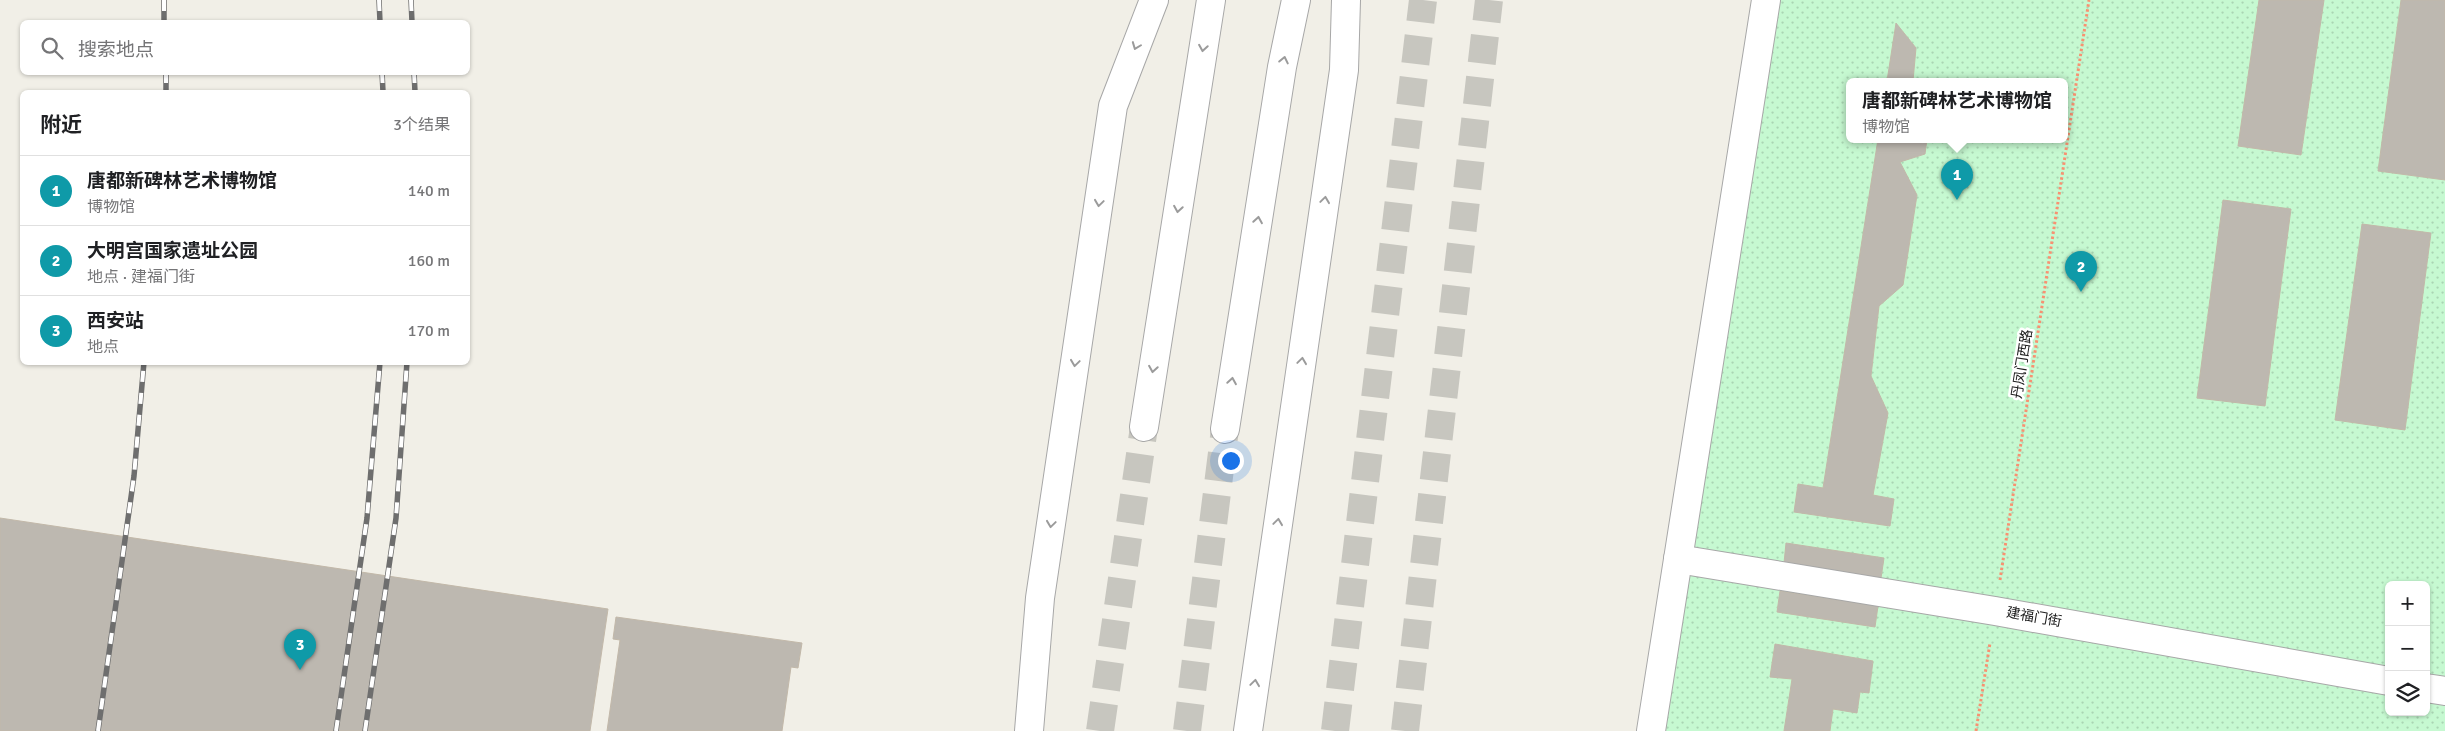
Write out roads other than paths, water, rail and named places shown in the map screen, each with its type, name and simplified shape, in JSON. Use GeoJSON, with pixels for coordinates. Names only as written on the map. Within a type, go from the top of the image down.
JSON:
{"type":"FeatureCollection","features":[{"type":"Feature","properties":{"kind":"street"},"geometry":{"type":"LineString","coordinates":[[1029,731],[1040,598],[1113,106],[1154,0]]}},
{"type":"Feature","properties":{"kind":"street"},"geometry":{"type":"LineString","coordinates":[[1144,427],[1211,0]]}},
{"type":"Feature","properties":{"kind":"street"},"geometry":{"type":"LineString","coordinates":[[1224,429],[1282,67],[1296,0]]}},
{"type":"Feature","properties":{"kind":"street"},"geometry":{"type":"LineString","coordinates":[[1248,731],[1344,70],[1346,0]]}},
{"type":"Feature","properties":{"kind":"street"},"geometry":{"type":"LineString","coordinates":[[1651,731],[1766,0]]}},
{"type":"Feature","properties":{"kind":"street","name":"建福门街"},"geometry":{"type":"LineString","coordinates":[[1678,559],[1995,610],[2385,680]]}},
{"type":"Feature","properties":{"kind":"street"},"geometry":{"type":"LineString","coordinates":[[2430,689],[2445,691]]}},
{"type":"Feature","properties":{"kind":"tunnel"},"geometry":{"type":"LineString","coordinates":[[1335,731],[1423,0]]}},
{"type":"Feature","properties":{"kind":"tunnel"},"geometry":{"type":"LineString","coordinates":[[1405,731],[1489,0]]}},
{"type":"Feature","properties":{"kind":"tunnel"},"geometry":{"type":"LineString","coordinates":[[1100,731],[1144,427]]}},
{"type":"Feature","properties":{"kind":"tunnel"},"geometry":{"type":"LineString","coordinates":[[1187,731],[1225,429]]}},
{"type":"Feature","properties":{"kind":"railway"},"geometry":{"type":"LineString","coordinates":[[164,0],[164,20]]}},
{"type":"Feature","properties":{"kind":"railway"},"geometry":{"type":"LineString","coordinates":[[379,0],[380,20]]}},
{"type":"Feature","properties":{"kind":"railway"},"geometry":{"type":"LineString","coordinates":[[411,0],[412,20]]}},
{"type":"Feature","properties":{"kind":"railway"},"geometry":{"type":"LineString","coordinates":[[166,75],[166,90]]}},
{"type":"Feature","properties":{"kind":"railway"},"geometry":{"type":"LineString","coordinates":[[382,75],[383,90]]}},
{"type":"Feature","properties":{"kind":"railway"},"geometry":{"type":"LineString","coordinates":[[414,75],[415,90]]}},
{"type":"Feature","properties":{"kind":"railway"},"geometry":{"type":"LineString","coordinates":[[98,731],[134,476],[144,365]]}},
{"type":"Feature","properties":{"kind":"railway"},"geometry":{"type":"LineString","coordinates":[[336,731],[367,518],[380,365]]}},
{"type":"Feature","properties":{"kind":"railway"},"geometry":{"type":"LineString","coordinates":[[365,731],[396,518],[407,365]]}},
{"type":"Feature","properties":{"kind":"place","name":"唐都新碑林艺术博物馆"},"geometry":{"type":"Point","coordinates":[1957,200]}},
{"type":"Feature","properties":{"kind":"place","name":"大明宫国家遗址公园"},"geometry":{"type":"Point","coordinates":[2081,292]}},
{"type":"Feature","properties":{"kind":"place","name":"西安站"},"geometry":{"type":"Point","coordinates":[300,670]}}]}
